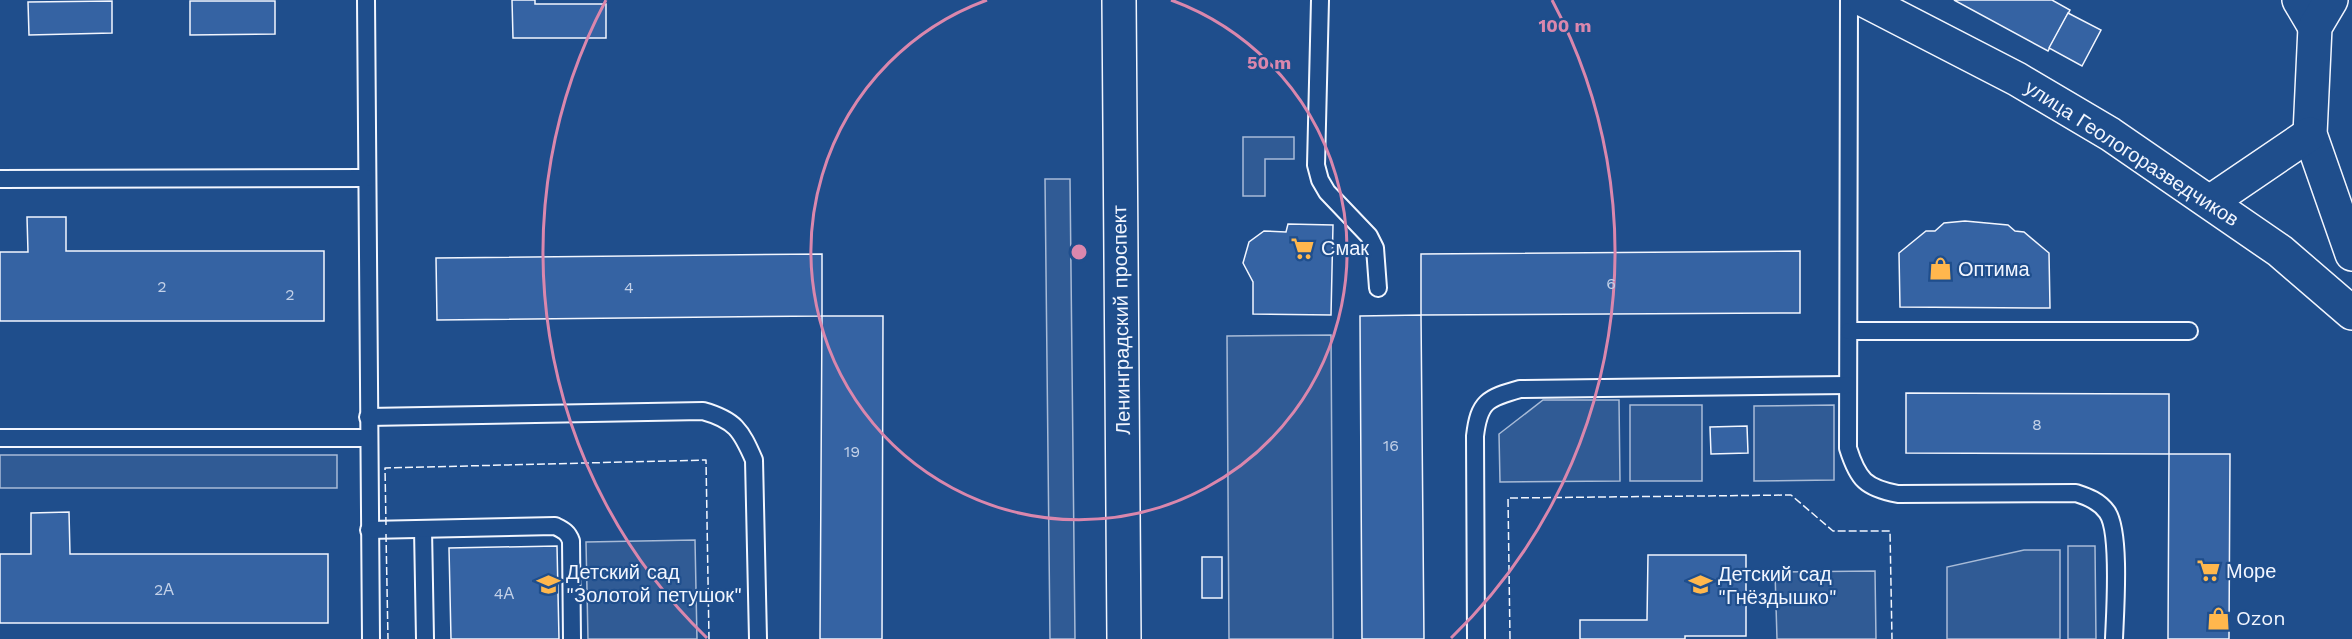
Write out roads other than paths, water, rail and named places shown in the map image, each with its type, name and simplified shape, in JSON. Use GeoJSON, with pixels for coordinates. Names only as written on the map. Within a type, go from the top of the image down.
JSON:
{"type":"FeatureCollection","features":[{"type":"Feature","properties":{"kind":"street","name":"Ленинградский проспект"},"geometry":{"type":"LineString","coordinates":[[1119,0],[1124,639]]}},
{"type":"Feature","properties":{"kind":"street","name":"улица Геологоразведчиков"},"geometry":{"type":"LineString","coordinates":[[1864,0],[1898,9],[2110,134],[2280,251],[2352,313]]}},
{"type":"Feature","properties":{"kind":"street"},"geometry":{"type":"LineString","coordinates":[[2315,9],[2310,134],[2352,254]]}},
{"type":"Feature","properties":{"kind":"street"},"geometry":{"type":"LineString","coordinates":[[2210,202],[2310,134]]}},
{"type":"Feature","properties":{"kind":"lane"},"geometry":{"type":"LineString","coordinates":[[366,0],[371,639]]}},
{"type":"Feature","properties":{"kind":"lane"},"geometry":{"type":"LineString","coordinates":[[1320,0],[1316,165],[1320,180],[1327,192],[1369,236],[1376,248],[1378,288]]}},
{"type":"Feature","properties":{"kind":"lane"},"geometry":{"type":"LineString","coordinates":[[1849,0],[1848,448],[1855,471],[1877,490],[1898,494],[2076,493],[2094,499],[2108,513],[2115,532],[2114,639]]}},
{"type":"Feature","properties":{"kind":"lane"},"geometry":{"type":"LineString","coordinates":[[0,179],[367,178]]}},
{"type":"Feature","properties":{"kind":"lane"},"geometry":{"type":"LineString","coordinates":[[1849,331],[2189,331]]}},
{"type":"Feature","properties":{"kind":"lane"},"geometry":{"type":"LineString","coordinates":[[1476,639],[1474,436],[1478,414],[1495,396],[1520,389],[1848,385]]}},
{"type":"Feature","properties":{"kind":"lane"},"geometry":{"type":"LineString","coordinates":[[368,417],[703,411],[724,417],[743,435],[754,460],[758,639]]}},
{"type":"Feature","properties":{"kind":"lane"},"geometry":{"type":"LineString","coordinates":[[0,438],[368,438]]}},
{"type":"Feature","properties":{"kind":"lane"},"geometry":{"type":"LineString","coordinates":[[369,530],[555,526],[562,529],[571,541],[572,639]]}},
{"type":"Feature","properties":{"kind":"lane"},"geometry":{"type":"LineString","coordinates":[[423,529],[425,639]]}},
{"type":"Feature","properties":{"kind":"place","name":"Смак"},"geometry":{"type":"Point","coordinates":[1303,248]}},
{"type":"Feature","properties":{"kind":"place","name":"Оптима"},"geometry":{"type":"Point","coordinates":[1940,269]}},
{"type":"Feature","properties":{"kind":"place","name":"Море"},"geometry":{"type":"Point","coordinates":[2208,571]}},
{"type":"Feature","properties":{"kind":"place","name":"Детский сад \"Золотой петушок\""},"geometry":{"type":"Point","coordinates":[548,584]}},
{"type":"Feature","properties":{"kind":"place","name":"Детский сад \"Гнёздышко\""},"geometry":{"type":"Point","coordinates":[1700,585]}},
{"type":"Feature","properties":{"kind":"place","name":"Ozon"},"geometry":{"type":"Point","coordinates":[2218,618]}}]}
